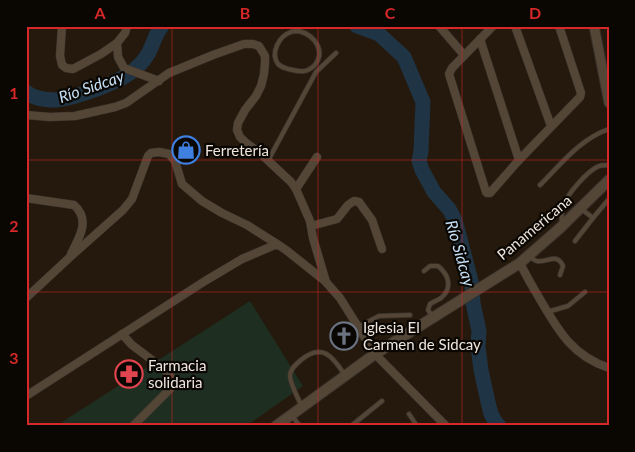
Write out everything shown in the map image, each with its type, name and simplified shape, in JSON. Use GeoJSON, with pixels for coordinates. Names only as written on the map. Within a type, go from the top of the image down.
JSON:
{"type":"FeatureCollection","features":[{"type":"Feature","properties":{"kind":"main road","name":"Panamericana"},"geometry":{"type":"LineString","coordinates":[[280,425],[375,354],[524,260],[563,226],[609,180]]}},
{"type":"Feature","properties":{"kind":"street"},"geometry":{"type":"LineString","coordinates":[[62,26],[60,56],[62,65],[66,68],[74,69],[101,54],[117,42],[128,26]]}},
{"type":"Feature","properties":{"kind":"street"},"geometry":{"type":"LineString","coordinates":[[439,26],[464,55]]}},
{"type":"Feature","properties":{"kind":"street"},"geometry":{"type":"LineString","coordinates":[[493,26],[452,68],[450,74],[487,193],[490,193],[580,97],[581,93],[559,26]]}},
{"type":"Feature","properties":{"kind":"street"},"geometry":{"type":"LineString","coordinates":[[515,26],[551,126]]}},
{"type":"Feature","properties":{"kind":"street"},"geometry":{"type":"LineString","coordinates":[[594,26],[609,103]]}},
{"type":"Feature","properties":{"kind":"street"},"geometry":{"type":"LineString","coordinates":[[480,39],[519,160]]}},
{"type":"Feature","properties":{"kind":"street"},"geometry":{"type":"LineString","coordinates":[[117,42],[118,57],[124,68],[159,80]]}},
{"type":"Feature","properties":{"kind":"street"},"geometry":{"type":"LineString","coordinates":[[26,115],[50,117],[75,116],[114,107],[126,103],[169,73],[213,54],[244,44],[259,46],[265,56],[266,63],[261,86],[245,110],[238,123],[237,130],[240,137],[261,154],[296,189],[310,221],[326,282]]}},
{"type":"Feature","properties":{"kind":"street"},"geometry":{"type":"LineString","coordinates":[[26,298],[132,200],[148,156],[151,153],[159,152],[169,154],[178,170],[182,184],[222,213],[247,225],[286,250],[326,282],[340,298],[375,354],[446,426]]}},
{"type":"Feature","properties":{"kind":"street"},"geometry":{"type":"LineString","coordinates":[[296,189],[317,157]]}},
{"type":"Feature","properties":{"kind":"street"},"geometry":{"type":"LineString","coordinates":[[26,198],[74,205],[79,210],[82,216],[82,230],[69,258]]}},
{"type":"Feature","properties":{"kind":"street"},"geometry":{"type":"LineString","coordinates":[[311,226],[337,219],[348,205],[354,201],[359,202],[372,220],[382,249]]}},
{"type":"Feature","properties":{"kind":"street"},"geometry":{"type":"LineString","coordinates":[[26,396],[205,280],[277,244]]}},
{"type":"Feature","properties":{"kind":"street"},"geometry":{"type":"LineString","coordinates":[[524,260],[547,312],[558,330],[585,357],[609,368]]}},
{"type":"Feature","properties":{"kind":"street"},"geometry":{"type":"LineString","coordinates":[[122,334],[138,350],[164,369],[173,379],[172,387],[135,425]]}},
{"type":"Feature","properties":{"kind":"lane"},"geometry":{"type":"LineString","coordinates":[[299,30],[308,33],[319,48],[319,58],[316,63],[311,68],[302,72],[282,67],[278,64],[274,53],[276,46],[282,38],[290,32],[299,30]]}},
{"type":"Feature","properties":{"kind":"lane"},"geometry":{"type":"LineString","coordinates":[[265,56],[274,53]]}},
{"type":"Feature","properties":{"kind":"lane"},"geometry":{"type":"LineString","coordinates":[[269,162],[316,72],[336,53]]}},
{"type":"Feature","properties":{"kind":"lane"},"geometry":{"type":"LineString","coordinates":[[540,185],[583,142],[609,129]]}},
{"type":"Feature","properties":{"kind":"lane"},"geometry":{"type":"LineString","coordinates":[[563,226],[564,204],[572,190],[598,166],[609,165]]}},
{"type":"Feature","properties":{"kind":"lane"},"geometry":{"type":"LineString","coordinates":[[575,241],[608,200]]}},
{"type":"Feature","properties":{"kind":"lane"},"geometry":{"type":"LineString","coordinates":[[580,208],[593,218]]}},
{"type":"Feature","properties":{"kind":"lane"},"geometry":{"type":"LineString","coordinates":[[524,260],[558,260],[563,266],[560,275]]}},
{"type":"Feature","properties":{"kind":"lane"},"geometry":{"type":"LineString","coordinates":[[424,271],[430,266],[438,266],[446,275],[449,286],[440,299],[428,307],[433,317]]}},
{"type":"Feature","properties":{"kind":"lane"},"geometry":{"type":"LineString","coordinates":[[547,312],[568,306],[585,292]]}},
{"type":"Feature","properties":{"kind":"lane"},"geometry":{"type":"LineString","coordinates":[[358,327],[379,316],[410,315]]}},
{"type":"Feature","properties":{"kind":"lane"},"geometry":{"type":"LineString","coordinates":[[302,407],[290,380],[290,374],[294,365],[305,356],[313,351],[320,351],[326,354],[338,365],[345,376]]}},
{"type":"Feature","properties":{"kind":"lane"},"geometry":{"type":"LineString","coordinates":[[351,426],[382,401]]}},
{"type":"Feature","properties":{"kind":"lane"},"geometry":{"type":"LineString","coordinates":[[410,414],[417,426]]}},
{"type":"Feature","properties":{"kind":"lane"},"geometry":{"type":"LineString","coordinates":[[291,415],[300,426]]}},
{"type":"Feature","properties":{"kind":"green space"},"geometry":{"type":"Polygon","coordinates":[[[250,301],[303,386],[246,426],[64,426],[62,422],[250,301]]]}},
{"type":"Feature","properties":{"kind":"waterway","name":"Río Sidcay"},"geometry":{"type":"LineString","coordinates":[[26,92],[36,98],[64,99],[86,93],[120,79],[129,74],[144,60],[162,26]]}},
{"type":"Feature","properties":{"kind":"waterway","name":"Río Sidcay"},"geometry":{"type":"LineString","coordinates":[[357,26],[379,34],[404,57],[423,102],[419,161],[434,192],[449,209],[455,220],[472,285],[473,303],[479,331],[478,346],[481,370],[491,414],[499,426]]}},
{"type":"Feature","properties":{"kind":"place","name":"Ferretería"},"geometry":{"type":"Point","coordinates":[186,150]}},
{"type":"Feature","properties":{"kind":"place","name":"Iglesia El Carmen de Sidcay"},"geometry":{"type":"Point","coordinates":[344,336]}},
{"type":"Feature","properties":{"kind":"place","name":"Farmacia solidaria"},"geometry":{"type":"Point","coordinates":[129,374]}}]}
